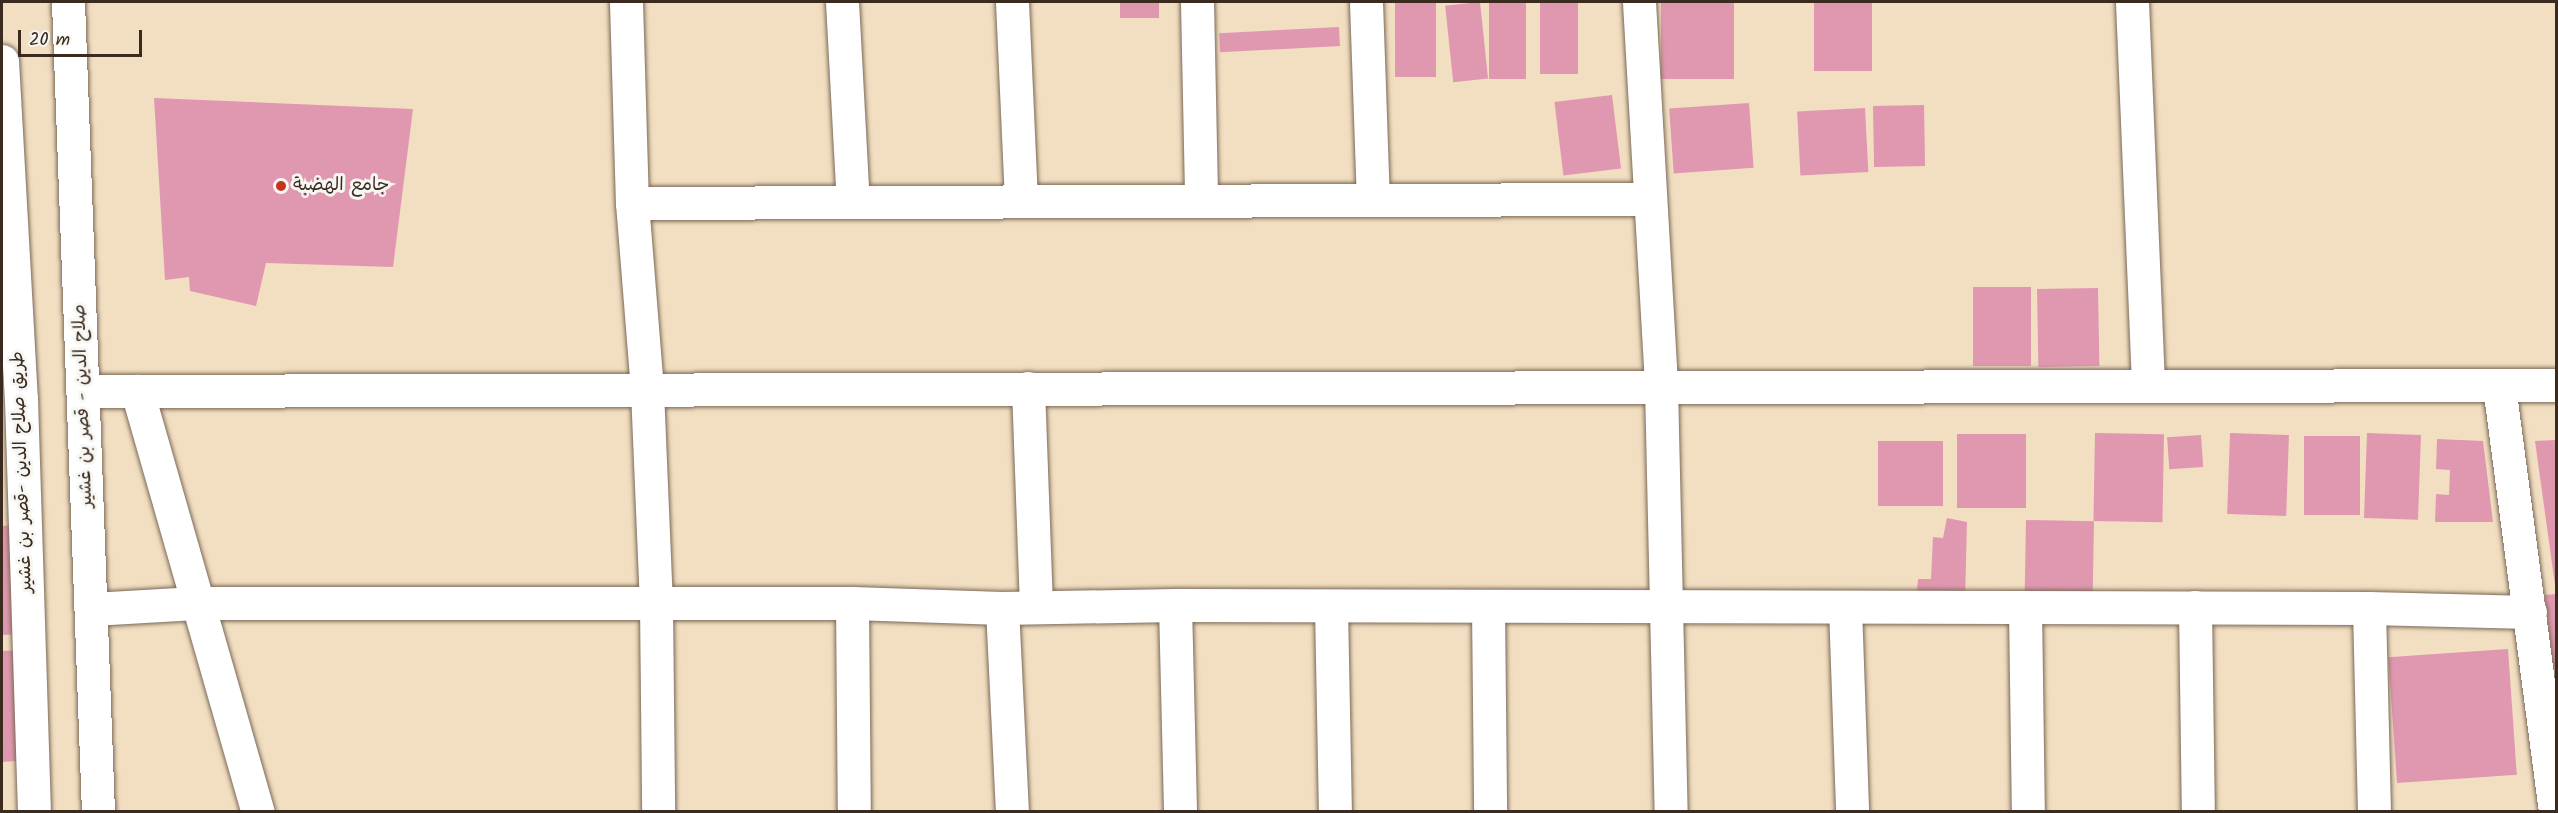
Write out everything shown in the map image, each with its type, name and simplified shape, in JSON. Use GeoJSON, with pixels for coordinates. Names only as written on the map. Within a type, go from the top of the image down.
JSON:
{"type":"FeatureCollection","features":[{"type":"Feature","properties":{"kind":"main road","name":"صلاح الدين - قصر بن غشير"},"geometry":{"type":"LineString","coordinates":[[68,2],[99,812]]}},
{"type":"Feature","properties":{"kind":"main road"},"geometry":{"type":"LineString","coordinates":[[626,2],[632,203],[647,390],[656,604],[658,812]]}},
{"type":"Feature","properties":{"kind":"main road"},"geometry":{"type":"LineString","coordinates":[[842,2],[853,202]]}},
{"type":"Feature","properties":{"kind":"main road"},"geometry":{"type":"LineString","coordinates":[[1012,2],[1021,201]]}},
{"type":"Feature","properties":{"kind":"main road"},"geometry":{"type":"LineString","coordinates":[[1197,2],[1201,200]]}},
{"type":"Feature","properties":{"kind":"main road"},"geometry":{"type":"LineString","coordinates":[[1366,2],[1373,200]]}},
{"type":"Feature","properties":{"kind":"main road"},"geometry":{"type":"LineString","coordinates":[[1639,2],[1661,386],[1664,608],[1671,812]]}},
{"type":"Feature","properties":{"kind":"main road"},"geometry":{"type":"LineString","coordinates":[[2132,2],[2148,386]]}},
{"type":"Feature","properties":{"kind":"main road","name":"طريق صلاح الدين -قصر بن غشير"},"geometry":{"type":"LineString","coordinates":[[2,61],[11,399],[34,812]]}},
{"type":"Feature","properties":{"kind":"main road"},"geometry":{"type":"LineString","coordinates":[[632,203],[1650,199]]}},
{"type":"Feature","properties":{"kind":"main road"},"geometry":{"type":"LineString","coordinates":[[84,391],[2556,385]]}},
{"type":"Feature","properties":{"kind":"main road"},"geometry":{"type":"LineString","coordinates":[[2499,386],[2530,612],[2554,812]]}},
{"type":"Feature","properties":{"kind":"main road"},"geometry":{"type":"LineString","coordinates":[[1028,388],[1036,607]]}},
{"type":"Feature","properties":{"kind":"main road"},"geometry":{"type":"LineString","coordinates":[[137,391],[196,603],[258,812]]}},
{"type":"Feature","properties":{"kind":"main road"},"geometry":{"type":"LineString","coordinates":[[92,609],[196,603],[852,603],[1002,608],[1175,604],[1330,608],[2370,608],[2530,612]]}},
{"type":"Feature","properties":{"kind":"main road"},"geometry":{"type":"LineString","coordinates":[[852,603],[854,812]]}},
{"type":"Feature","properties":{"kind":"main road"},"geometry":{"type":"LineString","coordinates":[[1175,604],[1180,812]]}},
{"type":"Feature","properties":{"kind":"main road"},"geometry":{"type":"LineString","coordinates":[[1488,607],[1490,812]]}},
{"type":"Feature","properties":{"kind":"main road"},"geometry":{"type":"LineString","coordinates":[[1845,607],[1852,812]]}},
{"type":"Feature","properties":{"kind":"main road"},"geometry":{"type":"LineString","coordinates":[[2025,607],[2028,812]]}},
{"type":"Feature","properties":{"kind":"main road"},"geometry":{"type":"LineString","coordinates":[[1002,608],[1012,812]]}},
{"type":"Feature","properties":{"kind":"main road"},"geometry":{"type":"LineString","coordinates":[[1330,608],[1335,812]]}},
{"type":"Feature","properties":{"kind":"main road"},"geometry":{"type":"LineString","coordinates":[[2195,608],[2198,812]]}},
{"type":"Feature","properties":{"kind":"main road"},"geometry":{"type":"LineString","coordinates":[[2370,608],[2374,812]]}},
{"type":"Feature","properties":{"kind":"building"},"geometry":{"type":"Polygon","coordinates":[[[1120,2],[1159,2],[1159,18],[1120,18],[1120,2]]]}},
{"type":"Feature","properties":{"kind":"building"},"geometry":{"type":"Polygon","coordinates":[[[1395,2],[1436,2],[1436,77],[1395,77],[1395,2]]]}},
{"type":"Feature","properties":{"kind":"building"},"geometry":{"type":"Polygon","coordinates":[[[1480,2],[1488,79],[1453,82],[1445,6],[1480,2]]]}},
{"type":"Feature","properties":{"kind":"building"},"geometry":{"type":"Polygon","coordinates":[[[1489,2],[1526,2],[1526,79],[1489,79],[1489,2]]]}},
{"type":"Feature","properties":{"kind":"building"},"geometry":{"type":"Polygon","coordinates":[[[1540,2],[1578,2],[1578,74],[1540,74],[1540,2]]]}},
{"type":"Feature","properties":{"kind":"building"},"geometry":{"type":"Polygon","coordinates":[[[1661,2],[1734,2],[1734,79],[1661,79],[1661,2]]]}},
{"type":"Feature","properties":{"kind":"building"},"geometry":{"type":"Polygon","coordinates":[[[1814,2],[1872,2],[1872,71],[1814,71],[1814,2]]]}},
{"type":"Feature","properties":{"kind":"building"},"geometry":{"type":"Polygon","coordinates":[[[1339,27],[1340,46],[1220,52],[1219,33],[1339,27]]]}},
{"type":"Feature","properties":{"kind":"building"},"geometry":{"type":"Polygon","coordinates":[[[1612,95],[1621,168],[1563,176],[1554,102],[1612,95]]]}},
{"type":"Feature","properties":{"kind":"building","name":"جامع الهضبة"},"geometry":{"type":"Polygon","coordinates":[[[154,98],[413,109],[393,267],[266,263],[256,306],[190,291],[189,277],[165,280],[154,98]]]}},
{"type":"Feature","properties":{"kind":"building"},"geometry":{"type":"Polygon","coordinates":[[[1749,103],[1754,168],[1674,173],[1669,109],[1749,103]]]}},
{"type":"Feature","properties":{"kind":"building"},"geometry":{"type":"Polygon","coordinates":[[[1924,105],[1925,166],[1874,167],[1873,106],[1924,105]]]}},
{"type":"Feature","properties":{"kind":"building"},"geometry":{"type":"Polygon","coordinates":[[[1865,108],[1868,172],[1800,175],[1797,112],[1865,108]]]}},
{"type":"Feature","properties":{"kind":"building"},"geometry":{"type":"Polygon","coordinates":[[[1973,287],[2031,287],[2031,366],[1973,366],[1973,287]]]}},
{"type":"Feature","properties":{"kind":"building"},"geometry":{"type":"Polygon","coordinates":[[[2098,288],[2099,366],[2038,367],[2037,289],[2098,288]]]}},
{"type":"Feature","properties":{"kind":"building"},"geometry":{"type":"Polygon","coordinates":[[[2095,433],[2164,434],[2162,522],[2093,521],[2095,433]]]}},
{"type":"Feature","properties":{"kind":"building"},"geometry":{"type":"Polygon","coordinates":[[[2230,433],[2289,435],[2286,516],[2227,514],[2230,433]]]}},
{"type":"Feature","properties":{"kind":"building"},"geometry":{"type":"Polygon","coordinates":[[[2367,433],[2421,435],[2418,520],[2364,518],[2367,433]]]}},
{"type":"Feature","properties":{"kind":"building"},"geometry":{"type":"Polygon","coordinates":[[[1957,434],[2026,434],[2026,508],[1957,508],[1957,434]]]}},
{"type":"Feature","properties":{"kind":"building"},"geometry":{"type":"Polygon","coordinates":[[[2201,435],[2203,467],[2169,469],[2167,437],[2201,435]]]}},
{"type":"Feature","properties":{"kind":"building"},"geometry":{"type":"Polygon","coordinates":[[[2304,436],[2360,436],[2360,515],[2304,515],[2304,436]]]}},
{"type":"Feature","properties":{"kind":"building"},"geometry":{"type":"Polygon","coordinates":[[[2437,439],[2483,441],[2493,522],[2435,522],[2436,494],[2449,495],[2450,470],[2436,469],[2437,439]]]}},
{"type":"Feature","properties":{"kind":"building"},"geometry":{"type":"Polygon","coordinates":[[[2556,440],[2556,585],[2555,585],[2535,441],[2556,440]]]}},
{"type":"Feature","properties":{"kind":"building"},"geometry":{"type":"Polygon","coordinates":[[[1878,441],[1943,441],[1943,506],[1878,506],[1878,441]]]}},
{"type":"Feature","properties":{"kind":"building"},"geometry":{"type":"Polygon","coordinates":[[[1947,518],[1967,522],[1965,601],[1916,602],[1918,579],[1931,579],[1933,537],[1943,538],[1947,518]]]}},
{"type":"Feature","properties":{"kind":"building"},"geometry":{"type":"Polygon","coordinates":[[[2026,520],[2094,521],[2093,602],[2025,601],[2026,520]]]}},
{"type":"Feature","properties":{"kind":"building"},"geometry":{"type":"Polygon","coordinates":[[[15,525],[21,634],[2,635],[2,526],[15,525]]]}},
{"type":"Feature","properties":{"kind":"building"},"geometry":{"type":"Polygon","coordinates":[[[2556,594],[2556,667],[2553,667],[2545,595],[2556,594]]]}},
{"type":"Feature","properties":{"kind":"building"},"geometry":{"type":"Polygon","coordinates":[[[2508,649],[2517,775],[2397,783],[2388,657],[2508,649]]]}},
{"type":"Feature","properties":{"kind":"building"},"geometry":{"type":"Polygon","coordinates":[[[23,650],[30,760],[2,762],[2,651],[23,650]]]}},
{"type":"Feature","properties":{"kind":"place","name":"جامع الهضبة"},"geometry":{"type":"Point","coordinates":[281,186]}}]}
